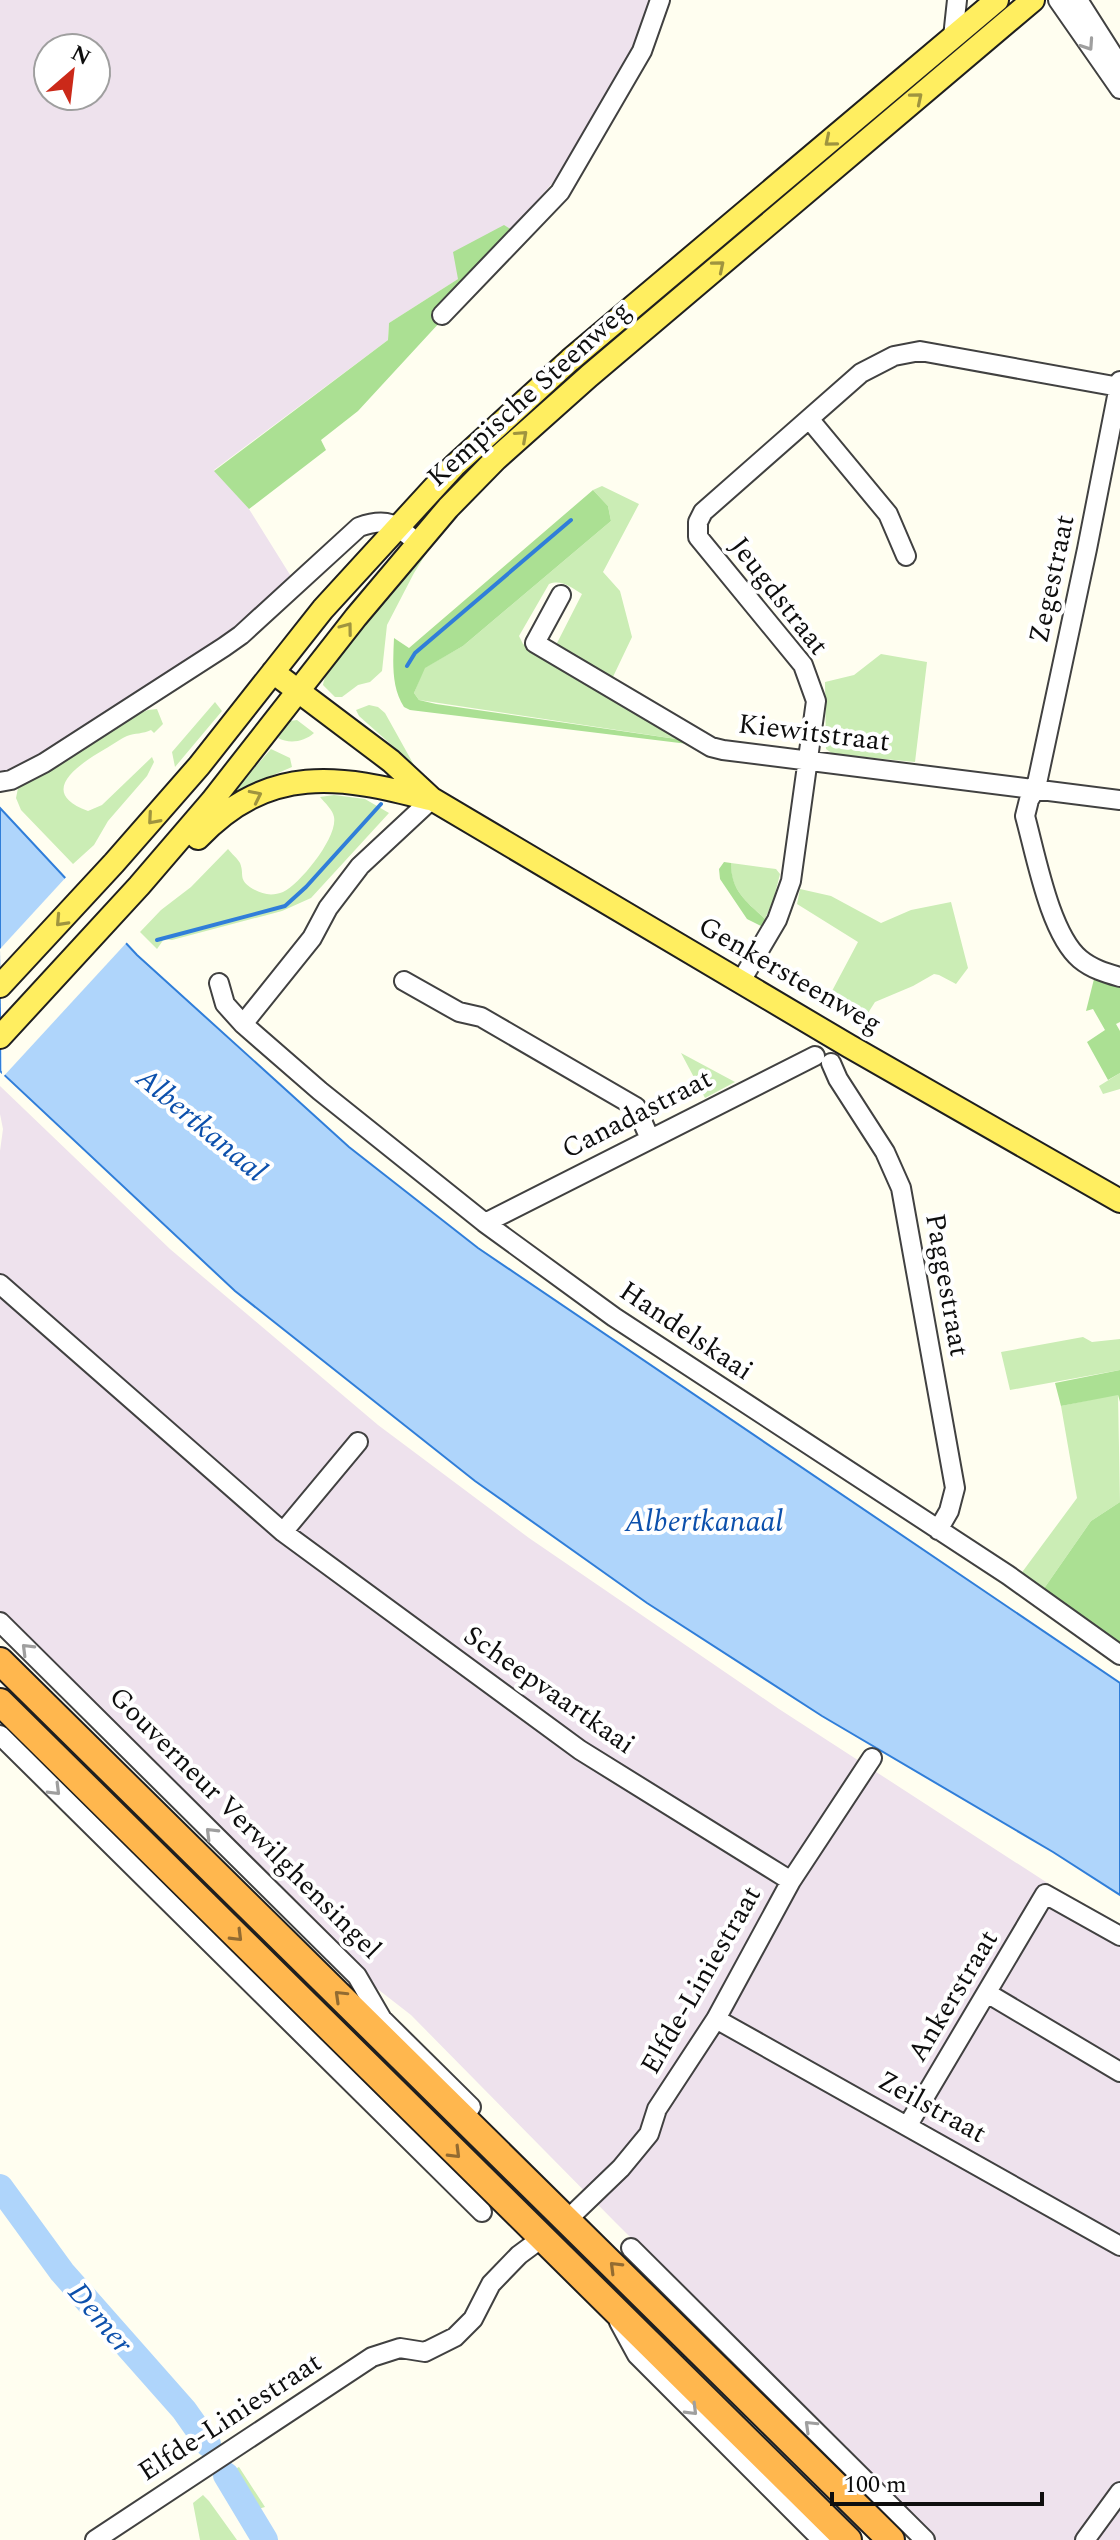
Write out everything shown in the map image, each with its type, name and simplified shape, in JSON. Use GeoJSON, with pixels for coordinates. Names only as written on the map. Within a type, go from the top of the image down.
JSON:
{"type":"FeatureCollection","features":[{"type":"Feature","properties":{"kind":"highway","name":"Gouverneur Verwilghensingel"},"geometry":{"type":"LineString","coordinates":[[0,1661],[891,2540]]}},
{"type":"Feature","properties":{"kind":"highway"},"geometry":{"type":"LineString","coordinates":[[0,1702],[848,2540]]}},
{"type":"Feature","properties":{"kind":"highway"},"geometry":{"type":"LineString","coordinates":[[542,2238],[567,2220]]}},
{"type":"Feature","properties":{"kind":"main road","name":"Kempische Steenweg"},"geometry":{"type":"LineString","coordinates":[[0,986],[199,766],[323,609],[454,466],[570,360],[997,0]]}},
{"type":"Feature","properties":{"kind":"main road","name":"Kempische Steenweg"},"geometry":{"type":"LineString","coordinates":[[0,1037],[139,886],[212,801],[417,543],[496,459],[577,386],[1033,0]]}},
{"type":"Feature","properties":{"kind":"main road","name":"Genkersteenweg"},"geometry":{"type":"LineString","coordinates":[[273,672],[391,761],[432,799],[1120,1201]]}},
{"type":"Feature","properties":{"kind":"main road","name":"Genkersteenweg"},"geometry":{"type":"LineString","coordinates":[[139,886],[176,863],[216,819],[267,790],[318,780],[348,781],[432,799]]}},
{"type":"Feature","properties":{"kind":"street"},"geometry":{"type":"LineString","coordinates":[[442,315],[560,192],[642,51],[660,0]]}},
{"type":"Feature","properties":{"kind":"street"},"geometry":{"type":"LineString","coordinates":[[953,37],[957,0]]}},
{"type":"Feature","properties":{"kind":"street"},"geometry":{"type":"LineString","coordinates":[[1058,0],[1120,89]]}},
{"type":"Feature","properties":{"kind":"street"},"geometry":{"type":"LineString","coordinates":[[1078,0],[1120,66]]}},
{"type":"Feature","properties":{"kind":"street","name":"Jeugdstraat"},"geometry":{"type":"LineString","coordinates":[[741,981],[777,920],[791,881],[816,701],[803,665],[698,537],[698,522],[703,512],[861,373],[894,356],[920,351],[1120,384]]}},
{"type":"Feature","properties":{"kind":"street","name":"Zegestraat"},"geometry":{"type":"LineString","coordinates":[[1120,384],[1036,788],[1025,816],[1056,925],[1067,944],[1081,960],[1099,971],[1120,977]]}},
{"type":"Feature","properties":{"kind":"street"},"geometry":{"type":"LineString","coordinates":[[810,420],[888,514],[906,556]]}},
{"type":"Feature","properties":{"kind":"street"},"geometry":{"type":"LineString","coordinates":[[0,782],[11,780],[44,763],[224,647],[359,527],[376,521],[398,526],[417,543]]}},
{"type":"Feature","properties":{"kind":"street"},"geometry":{"type":"LineString","coordinates":[[339,545],[354,546],[359,554],[357,572]]}},
{"type":"Feature","properties":{"kind":"street","name":"Kiewitstraat"},"geometry":{"type":"LineString","coordinates":[[561,595],[535,643],[711,747],[1120,800]]}},
{"type":"Feature","properties":{"kind":"street"},"geometry":{"type":"LineString","coordinates":[[243,1024],[312,938],[328,908],[360,866],[432,799]]}},
{"type":"Feature","properties":{"kind":"street"},"geometry":{"type":"LineString","coordinates":[[404,981],[459,1012],[481,1017],[636,1107],[650,1139]]}},
{"type":"Feature","properties":{"kind":"street","name":"Handelskaai"},"geometry":{"type":"LineString","coordinates":[[219,983],[225,1004],[243,1024],[320,1091],[485,1223],[614,1317],[1008,1575],[1120,1655]]}},
{"type":"Feature","properties":{"kind":"street","name":"Canadastraat"},"geometry":{"type":"LineString","coordinates":[[485,1223],[650,1139],[823,1060]]}},
{"type":"Feature","properties":{"kind":"street","name":"Paggestraat"},"geometry":{"type":"LineString","coordinates":[[823,1060],[885,1152],[901,1188],[955,1488],[949,1511],[938,1530]]}},
{"type":"Feature","properties":{"kind":"street","name":"Scheepvaartkaai"},"geometry":{"type":"LineString","coordinates":[[0,1284],[283,1532],[580,1750],[791,1881]]}},
{"type":"Feature","properties":{"kind":"street"},"geometry":{"type":"LineString","coordinates":[[283,1532],[358,1442]]}},
{"type":"Feature","properties":{"kind":"street","name":"Gouverneur Verwilghensingel"},"geometry":{"type":"LineString","coordinates":[[0,1622],[357,1976],[382,2019],[489,2126],[496,2149]]}},
{"type":"Feature","properties":{"kind":"street"},"geometry":{"type":"LineString","coordinates":[[0,1735],[482,2212]]}},
{"type":"Feature","properties":{"kind":"street","name":"Elfde-Liniestraat"},"geometry":{"type":"LineString","coordinates":[[567,2220],[621,2168],[649,2134],[657,2109],[716,2019],[791,1881],[872,1758]]}},
{"type":"Feature","properties":{"kind":"street","name":"Ankerstraat"},"geometry":{"type":"LineString","coordinates":[[908,2125],[1045,1894],[1120,1936]]}},
{"type":"Feature","properties":{"kind":"street"},"geometry":{"type":"LineString","coordinates":[[255,1987],[291,1989]]}},
{"type":"Feature","properties":{"kind":"street"},"geometry":{"type":"LineString","coordinates":[[987,1993],[1120,2072]]}},
{"type":"Feature","properties":{"kind":"street","name":"Zeilstraat"},"geometry":{"type":"LineString","coordinates":[[716,2019],[1115,2243]]}},
{"type":"Feature","properties":{"kind":"street"},"geometry":{"type":"LineString","coordinates":[[1115,2243],[1120,2223]]}},
{"type":"Feature","properties":{"kind":"street","name":"Elfde-Liniestraat"},"geometry":{"type":"LineString","coordinates":[[95,2540],[372,2357],[400,2348],[425,2352],[455,2337],[473,2319],[491,2284],[519,2255],[542,2238]]}},
{"type":"Feature","properties":{"kind":"street","name":"Gouverneur Verwilghensingel"},"geometry":{"type":"LineString","coordinates":[[631,2248],[925,2540]]}},
{"type":"Feature","properties":{"kind":"street"},"geometry":{"type":"LineString","coordinates":[[610,2305],[637,2355],[822,2540]]}},
{"type":"Feature","properties":{"kind":"street","name":"Gouverneur Verwilghensingel"},"geometry":{"type":"LineString","coordinates":[[662,2314],[717,2335]]}},
{"type":"Feature","properties":{"kind":"street"},"geometry":{"type":"LineString","coordinates":[[1085,2540],[1120,2492]]}},
{"type":"Feature","properties":{"kind":"shaded area"},"geometry":{"type":"Polygon","coordinates":[[[0,0],[650,0],[636,48],[567,166],[512,230],[458,279],[389,323],[388,340],[214,470],[249,509],[292,578],[261,613],[8,774],[0,773],[0,0]]]}},
{"type":"Feature","properties":{"kind":"shaded area"},"geometry":{"type":"Polygon","coordinates":[[[0,1086],[170,1249],[378,1425],[529,1538],[779,1709],[1120,1930],[1120,2540],[935,2540],[411,2015],[366,1980],[0,1615],[0,1151],[3,1129],[0,1086]]]}},
{"type":"Feature","properties":{"kind":"green space"},"geometry":{"type":"Polygon","coordinates":[[[504,225],[512,230],[441,321],[358,411],[321,440],[326,450],[249,509],[214,471],[388,340],[389,323],[458,279],[453,252],[504,225]]]}},
{"type":"Feature","properties":{"kind":"green space"},"geometry":{"type":"Polygon","coordinates":[[[602,486],[639,504],[603,572],[620,591],[632,637],[611,681],[556,645],[582,594],[570,586],[558,582],[549,584],[519,636],[523,644],[683,740],[419,700],[414,693],[424,668],[463,646],[611,521],[608,506],[593,490],[602,486]]]}},
{"type":"Feature","properties":{"kind":"green space"},"geometry":{"type":"Polygon","coordinates":[[[593,490],[608,506],[611,521],[463,646],[425,668],[414,693],[419,700],[436,704],[683,740],[688,744],[404,707],[395,682],[394,638],[409,648],[593,490]]]}},
{"type":"Feature","properties":{"kind":"green space"},"geometry":{"type":"Polygon","coordinates":[[[432,544],[387,625],[382,671],[370,682],[358,685],[342,697],[335,697],[323,685],[339,653],[432,544]]]}},
{"type":"Feature","properties":{"kind":"green space"},"geometry":{"type":"Polygon","coordinates":[[[881,654],[927,662],[915,762],[833,754],[826,749],[825,682],[854,675],[881,654]]]}},
{"type":"Feature","properties":{"kind":"green space"},"geometry":{"type":"Polygon","coordinates":[[[215,702],[222,711],[175,767],[172,752],[215,702]]]}},
{"type":"Feature","properties":{"kind":"green space"},"geometry":{"type":"Polygon","coordinates":[[[369,705],[385,713],[419,774],[404,756],[359,716],[356,710],[369,705]]]}},
{"type":"Feature","properties":{"kind":"green space"},"geometry":{"type":"Polygon","coordinates":[[[157,709],[163,724],[154,733],[151,730],[124,737],[85,762],[68,778],[65,795],[88,811],[102,805],[152,757],[154,762],[147,776],[108,821],[94,845],[73,864],[21,810],[16,798],[18,788],[131,717],[157,709]]]}},
{"type":"Feature","properties":{"kind":"green space"},"geometry":{"type":"Polygon","coordinates":[[[297,720],[314,733],[296,741],[278,738],[290,721],[297,720]]]}},
{"type":"Feature","properties":{"kind":"green space"},"geometry":{"type":"Polygon","coordinates":[[[271,749],[290,758],[292,767],[236,791],[235,790],[271,749]]]}},
{"type":"Feature","properties":{"kind":"green space"},"geometry":{"type":"Polygon","coordinates":[[[334,795],[365,799],[389,813],[311,898],[282,911],[172,940],[164,939],[157,949],[140,932],[228,849],[240,863],[245,882],[253,889],[264,894],[283,892],[308,870],[330,836],[334,817],[320,797],[334,795]]]}},
{"type":"Feature","properties":{"kind":"green space"},"geometry":{"type":"Polygon","coordinates":[[[724,862],[731,863],[734,881],[741,895],[765,919],[761,926],[747,919],[720,879],[719,869],[724,862]]]}},
{"type":"Feature","properties":{"kind":"green space"},"geometry":{"type":"Polygon","coordinates":[[[731,863],[776,869],[780,874],[765,919],[736,888],[731,863]]]}},
{"type":"Feature","properties":{"kind":"green space"},"geometry":{"type":"Polygon","coordinates":[[[800,889],[831,896],[881,923],[911,910],[951,902],[968,968],[956,984],[934,974],[875,1002],[868,1013],[832,991],[858,942],[797,904],[800,889]]]}},
{"type":"Feature","properties":{"kind":"green space"},"geometry":{"type":"Polygon","coordinates":[[[1094,979],[1120,985],[1120,1022],[1116,1024],[1120,1031],[1120,1073],[1108,1080],[1087,1042],[1105,1030],[1093,1009],[1086,1011],[1094,979]]]}},
{"type":"Feature","properties":{"kind":"green space"},"geometry":{"type":"Polygon","coordinates":[[[681,1053],[735,1082],[705,1098],[681,1053]]]}},
{"type":"Feature","properties":{"kind":"green space"},"geometry":{"type":"Polygon","coordinates":[[[1120,1073],[1120,1089],[1103,1094],[1099,1086],[1120,1073]]]}},
{"type":"Feature","properties":{"kind":"green space"},"geometry":{"type":"Polygon","coordinates":[[[1083,1337],[1092,1342],[1120,1339],[1120,1370],[1010,1390],[1001,1352],[1083,1337]]]}},
{"type":"Feature","properties":{"kind":"green space"},"geometry":{"type":"Polygon","coordinates":[[[1120,1370],[1120,1402],[1118,1395],[1061,1406],[1055,1383],[1120,1370]]]}},
{"type":"Feature","properties":{"kind":"green space"},"geometry":{"type":"Polygon","coordinates":[[[1118,1394],[1120,1502],[1091,1521],[1043,1590],[1020,1575],[1077,1498],[1061,1406],[1118,1394]]]}},
{"type":"Feature","properties":{"kind":"green space"},"geometry":{"type":"Polygon","coordinates":[[[1120,1502],[1120,1646],[1043,1590],[1091,1521],[1120,1502]]]}},
{"type":"Feature","properties":{"kind":"green space"},"geometry":{"type":"Polygon","coordinates":[[[239,2467],[265,2507],[258,2509],[233,2470],[239,2467]]]}},
{"type":"Feature","properties":{"kind":"green space"},"geometry":{"type":"Polygon","coordinates":[[[203,2495],[237,2540],[200,2540],[193,2503],[203,2495]]]}},
{"type":"Feature","properties":{"kind":"water","name":"Albertkanaal"},"geometry":{"type":"Polygon","coordinates":[[[0,808],[137,955],[349,1147],[478,1248],[1120,1683],[1120,1895],[822,1716],[647,1603],[475,1481],[235,1291],[0,1071],[0,808]]]}},
{"type":"Feature","properties":{"kind":"pier"},"geometry":{"type":"Polygon","coordinates":[[[68,875],[129,940],[2,1078],[0,949],[68,875]]]}},
{"type":"Feature","properties":{"kind":"waterway"},"geometry":{"type":"LineString","coordinates":[[407,666],[415,653],[571,520]]}},
{"type":"Feature","properties":{"kind":"waterway"},"geometry":{"type":"LineString","coordinates":[[157,940],[285,906],[381,804]]}},
{"type":"Feature","properties":{"kind":"waterway","name":"Demer"},"geometry":{"type":"LineString","coordinates":[[0,2187],[62,2272],[184,2410],[208,2444]]}},
{"type":"Feature","properties":{"kind":"waterway","name":"Demer"},"geometry":{"type":"LineString","coordinates":[[226,2475],[265,2540]]}}]}
